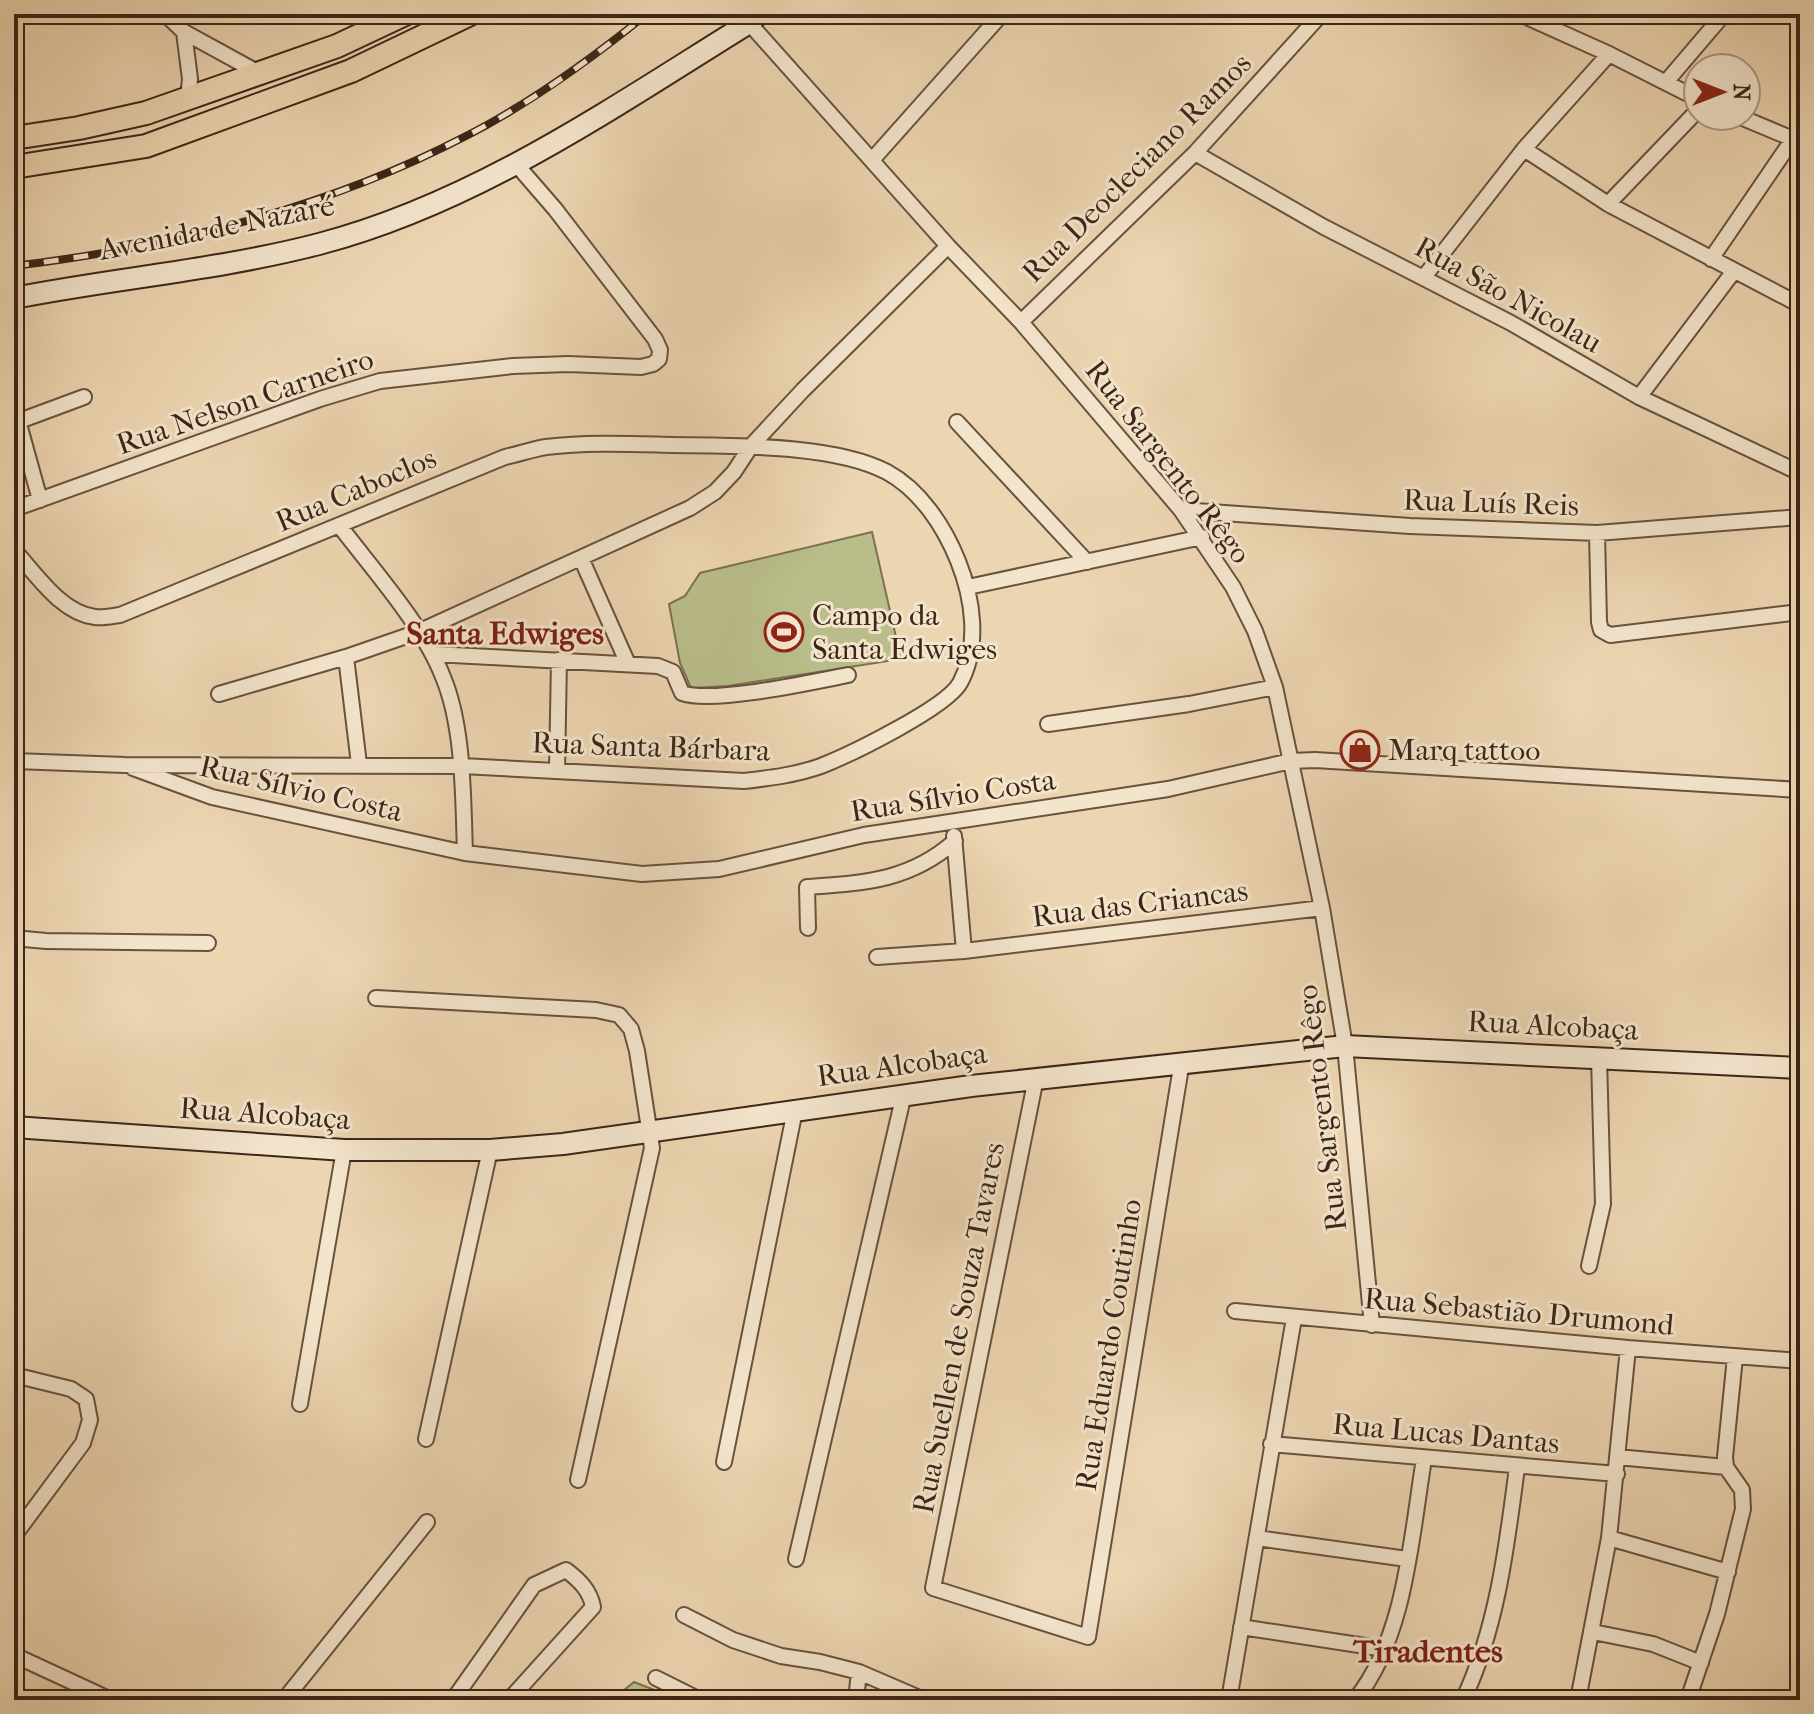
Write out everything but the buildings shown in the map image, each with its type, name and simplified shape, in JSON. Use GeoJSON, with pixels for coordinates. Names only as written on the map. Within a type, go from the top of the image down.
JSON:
{"type":"FeatureCollection","features":[{"type":"Feature","properties":{"kind":"main road"},"geometry":{"type":"LineString","coordinates":[[14,138],[146,113],[337,46],[405,14]]}},
{"type":"Feature","properties":{"kind":"main road"},"geometry":{"type":"LineString","coordinates":[[14,167],[146,146],[351,71],[470,14]]}},
{"type":"Feature","properties":{"kind":"main road","name":"Avenida de Nazaré"},"geometry":{"type":"LineString","coordinates":[[14,298],[319,244],[412,213],[516,164],[754,19]]}},
{"type":"Feature","properties":{"kind":"main road"},"geometry":{"type":"LineString","coordinates":[[252,76],[238,91],[238,96],[247,105],[263,105]]}},
{"type":"Feature","properties":{"kind":"main road","name":"Rua Alcobaça"},"geometry":{"type":"LineString","coordinates":[[14,1127],[344,1150],[490,1150],[563,1144],[904,1094],[1182,1061],[1345,1046],[1800,1068]]}},
{"type":"Feature","properties":{"kind":"street"},"geometry":{"type":"LineString","coordinates":[[165,14],[184,32],[252,76]]}},
{"type":"Feature","properties":{"kind":"street"},"geometry":{"type":"LineString","coordinates":[[872,160],[1002,14]]}},
{"type":"Feature","properties":{"kind":"street","name":"Rua Deocleciano Ramos"},"geometry":{"type":"LineString","coordinates":[[1021,322],[1195,153],[1321,14]]}},
{"type":"Feature","properties":{"kind":"street"},"geometry":{"type":"LineString","coordinates":[[1520,14],[1682,90]]}},
{"type":"Feature","properties":{"kind":"street"},"geometry":{"type":"LineString","coordinates":[[1666,82],[1724,14]]}},
{"type":"Feature","properties":{"kind":"street","name":"Rua Sargento Rêgo"},"geometry":{"type":"LineString","coordinates":[[754,19],[872,160],[1021,322],[1181,510],[1233,587],[1255,631],[1275,687],[1322,908],[1345,1046],[1372,1325]]}},
{"type":"Feature","properties":{"kind":"street"},"geometry":{"type":"LineString","coordinates":[[184,32],[190,69],[188,99]]}},
{"type":"Feature","properties":{"kind":"street"},"geometry":{"type":"LineString","coordinates":[[1424,277],[1524,149],[1609,54]]}},
{"type":"Feature","properties":{"kind":"street"},"geometry":{"type":"LineString","coordinates":[[1711,259],[1796,141],[1762,126]]}},
{"type":"Feature","properties":{"kind":"street"},"geometry":{"type":"LineString","coordinates":[[1608,204],[1682,127]]}},
{"type":"Feature","properties":{"kind":"street"},"geometry":{"type":"LineString","coordinates":[[1524,149],[1608,204],[1799,303]]}},
{"type":"Feature","properties":{"kind":"street","name":"Rua São Nicolau"},"geometry":{"type":"LineString","coordinates":[[1195,153],[1324,227],[1511,323],[1639,397],[1800,473]]}},
{"type":"Feature","properties":{"kind":"street","name":"Rua Nelson Carneiro"},"geometry":{"type":"LineString","coordinates":[[14,509],[320,399],[380,381],[428,373],[513,366],[568,364],[641,367],[653,364],[659,359],[660,350],[655,339],[555,209],[516,164]]}},
{"type":"Feature","properties":{"kind":"street"},"geometry":{"type":"LineString","coordinates":[[219,694],[346,657],[418,632],[690,508],[724,482],[751,446],[865,326],[948,246]]}},
{"type":"Feature","properties":{"kind":"street"},"geometry":{"type":"LineString","coordinates":[[1639,397],[1734,271]]}},
{"type":"Feature","properties":{"kind":"street"},"geometry":{"type":"LineString","coordinates":[[40,500],[19,424],[22,420],[84,397]]}},
{"type":"Feature","properties":{"kind":"street"},"geometry":{"type":"LineString","coordinates":[[957,422],[1087,562]]}},
{"type":"Feature","properties":{"kind":"street","name":"Rua Caboclos"},"geometry":{"type":"LineString","coordinates":[[14,550],[54,594],[75,611],[96,617],[120,615],[505,457],[545,447],[598,443],[751,446]]}},
{"type":"Feature","properties":{"kind":"street","name":"Rua Santa Bárbara"},"geometry":{"type":"LineString","coordinates":[[14,761],[125,765],[462,766],[744,781],[784,777],[822,765],[910,721],[942,702],[959,686],[970,658],[972,617],[968,587],[954,552],[922,499],[888,473],[857,460],[751,446]]}},
{"type":"Feature","properties":{"kind":"street","name":"Rua Luís Reis"},"geometry":{"type":"LineString","coordinates":[[1181,510],[1410,526],[1597,533],[1800,517]]}},
{"type":"Feature","properties":{"kind":"street"},"geometry":{"type":"LineString","coordinates":[[339,525],[418,632],[444,678],[462,766],[465,853]]}},
{"type":"Feature","properties":{"kind":"street"},"geometry":{"type":"LineString","coordinates":[[1597,533],[1599,622],[1601,630],[1610,635],[1800,612]]}},
{"type":"Feature","properties":{"kind":"street"},"geometry":{"type":"LineString","coordinates":[[968,587],[1202,537]]}},
{"type":"Feature","properties":{"kind":"street"},"geometry":{"type":"LineString","coordinates":[[581,558],[628,664]]}},
{"type":"Feature","properties":{"kind":"street"},"geometry":{"type":"LineString","coordinates":[[433,654],[666,668],[673,672],[682,693],[699,697],[848,675]]}},
{"type":"Feature","properties":{"kind":"street"},"geometry":{"type":"LineString","coordinates":[[346,657],[359,764]]}},
{"type":"Feature","properties":{"kind":"street"},"geometry":{"type":"LineString","coordinates":[[557,771],[559,660]]}},
{"type":"Feature","properties":{"kind":"street"},"geometry":{"type":"LineString","coordinates":[[1048,724],[1189,704],[1275,687]]}},
{"type":"Feature","properties":{"kind":"street","name":"Rua Sílvio Costa"},"geometry":{"type":"LineString","coordinates":[[125,765],[212,797],[465,853],[642,874],[719,869],[864,835],[1168,789],[1291,761],[1378,762],[1563,777],[1800,790]]}},
{"type":"Feature","properties":{"kind":"street"},"geometry":{"type":"LineString","coordinates":[[953,821],[964,951]]}},
{"type":"Feature","properties":{"kind":"street"},"geometry":{"type":"LineString","coordinates":[[808,928],[807,887],[868,882],[898,874],[934,860],[955,841]]}},
{"type":"Feature","properties":{"kind":"street","name":"Rua das Criancas"},"geometry":{"type":"LineString","coordinates":[[877,957],[964,951],[1322,908]]}},
{"type":"Feature","properties":{"kind":"street"},"geometry":{"type":"LineString","coordinates":[[14,938],[208,943]]}},
{"type":"Feature","properties":{"kind":"street"},"geometry":{"type":"LineString","coordinates":[[376,998],[596,1010],[619,1015],[631,1029],[652,1148],[578,1480]]}},
{"type":"Feature","properties":{"kind":"street"},"geometry":{"type":"LineString","coordinates":[[1589,1266],[1603,1204],[1599,1058]]}},
{"type":"Feature","properties":{"kind":"street","name":"Rua Eduardo Coutinho"},"geometry":{"type":"LineString","coordinates":[[933,1588],[1088,1637],[1182,1061]]}},
{"type":"Feature","properties":{"kind":"street","name":"Rua Suellen de Souza Tavares"},"geometry":{"type":"LineString","coordinates":[[933,1588],[1036,1078]]}},
{"type":"Feature","properties":{"kind":"street"},"geometry":{"type":"LineString","coordinates":[[796,1559],[904,1094]]}},
{"type":"Feature","properties":{"kind":"street"},"geometry":{"type":"LineString","coordinates":[[724,1462],[795,1110]]}},
{"type":"Feature","properties":{"kind":"street"},"geometry":{"type":"LineString","coordinates":[[300,1404],[344,1150]]}},
{"type":"Feature","properties":{"kind":"street"},"geometry":{"type":"LineString","coordinates":[[426,1439],[490,1150]]}},
{"type":"Feature","properties":{"kind":"street","name":"Rua Sebastião Drumond"},"geometry":{"type":"LineString","coordinates":[[1235,1311],[1800,1361]]}},
{"type":"Feature","properties":{"kind":"street"},"geometry":{"type":"LineString","coordinates":[[1229,1700],[1294,1318]]}},
{"type":"Feature","properties":{"kind":"street"},"geometry":{"type":"LineString","coordinates":[[1578,1700],[1609,1538],[1628,1348]]}},
{"type":"Feature","properties":{"kind":"street"},"geometry":{"type":"LineString","coordinates":[[1688,1700],[1728,1572],[1744,1502],[1742,1490],[1726,1467],[1726,1433],[1735,1357]]}},
{"type":"Feature","properties":{"kind":"street"},"geometry":{"type":"LineString","coordinates":[[14,1375],[71,1389],[86,1399],[90,1420],[83,1443],[14,1536]]}},
{"type":"Feature","properties":{"kind":"street","name":"Rua Lucas Dantas"},"geometry":{"type":"LineString","coordinates":[[1271,1444],[1617,1474]]}},
{"type":"Feature","properties":{"kind":"street"},"geometry":{"type":"LineString","coordinates":[[1617,1457],[1726,1467]]}},
{"type":"Feature","properties":{"kind":"street"},"geometry":{"type":"LineString","coordinates":[[1355,1700],[1368,1684],[1385,1649],[1397,1608],[1424,1459]]}},
{"type":"Feature","properties":{"kind":"street"},"geometry":{"type":"LineString","coordinates":[[1463,1700],[1484,1644],[1494,1606],[1511,1519],[1517,1467]]}},
{"type":"Feature","properties":{"kind":"street"},"geometry":{"type":"LineString","coordinates":[[284,1700],[427,1522]]}},
{"type":"Feature","properties":{"kind":"street"},"geometry":{"type":"LineString","coordinates":[[1257,1538],[1407,1559]]}},
{"type":"Feature","properties":{"kind":"street"},"geometry":{"type":"LineString","coordinates":[[1609,1538],[1728,1572]]}},
{"type":"Feature","properties":{"kind":"street"},"geometry":{"type":"LineString","coordinates":[[453,1700],[534,1585],[566,1570],[578,1579],[591,1597],[593,1607],[509,1700]]}},
{"type":"Feature","properties":{"kind":"street"},"geometry":{"type":"LineString","coordinates":[[684,1615],[733,1640],[781,1656],[859,1672],[921,1699]]}},
{"type":"Feature","properties":{"kind":"street"},"geometry":{"type":"LineString","coordinates":[[1241,1627],[1385,1649]]}},
{"type":"Feature","properties":{"kind":"street"},"geometry":{"type":"LineString","coordinates":[[1593,1632],[1653,1644],[1701,1663]]}},
{"type":"Feature","properties":{"kind":"street"},"geometry":{"type":"LineString","coordinates":[[14,1655],[111,1700]]}},
{"type":"Feature","properties":{"kind":"street"},"geometry":{"type":"LineString","coordinates":[[856,1700],[859,1672]]}},
{"type":"Feature","properties":{"kind":"street"},"geometry":{"type":"LineString","coordinates":[[656,1678],[700,1700]]}},
{"type":"Feature","properties":{"kind":"green space","name":"Campo da Santa Edwiges"},"geometry":{"type":"Polygon","coordinates":[[[872,532],[901,659],[728,686],[691,688],[680,663],[669,604],[685,596],[700,573],[872,532]]]}},
{"type":"Feature","properties":{"kind":"green space"},"geometry":{"type":"Polygon","coordinates":[[[634,1682],[680,1700],[612,1700],[634,1682]]]}},
{"type":"Feature","properties":{"kind":"railway"},"geometry":{"type":"LineString","coordinates":[[14,266],[189,236],[303,204],[358,184],[413,162],[514,109],[582,64],[647,14]]}},
{"type":"Feature","properties":{"kind":"place","name":"Campo da Santa Edwiges"},"geometry":{"type":"Point","coordinates":[784,632]}},
{"type":"Feature","properties":{"kind":"place","name":"Marq tattoo"},"geometry":{"type":"Point","coordinates":[1360,750]}},
{"type":"Feature","properties":{"kind":"district","name":"Santa Edwiges"},"geometry":{"type":"Point","coordinates":[505,633]}},
{"type":"Feature","properties":{"kind":"district","name":"Tiradentes"},"geometry":{"type":"Point","coordinates":[1428,1651]}}]}
